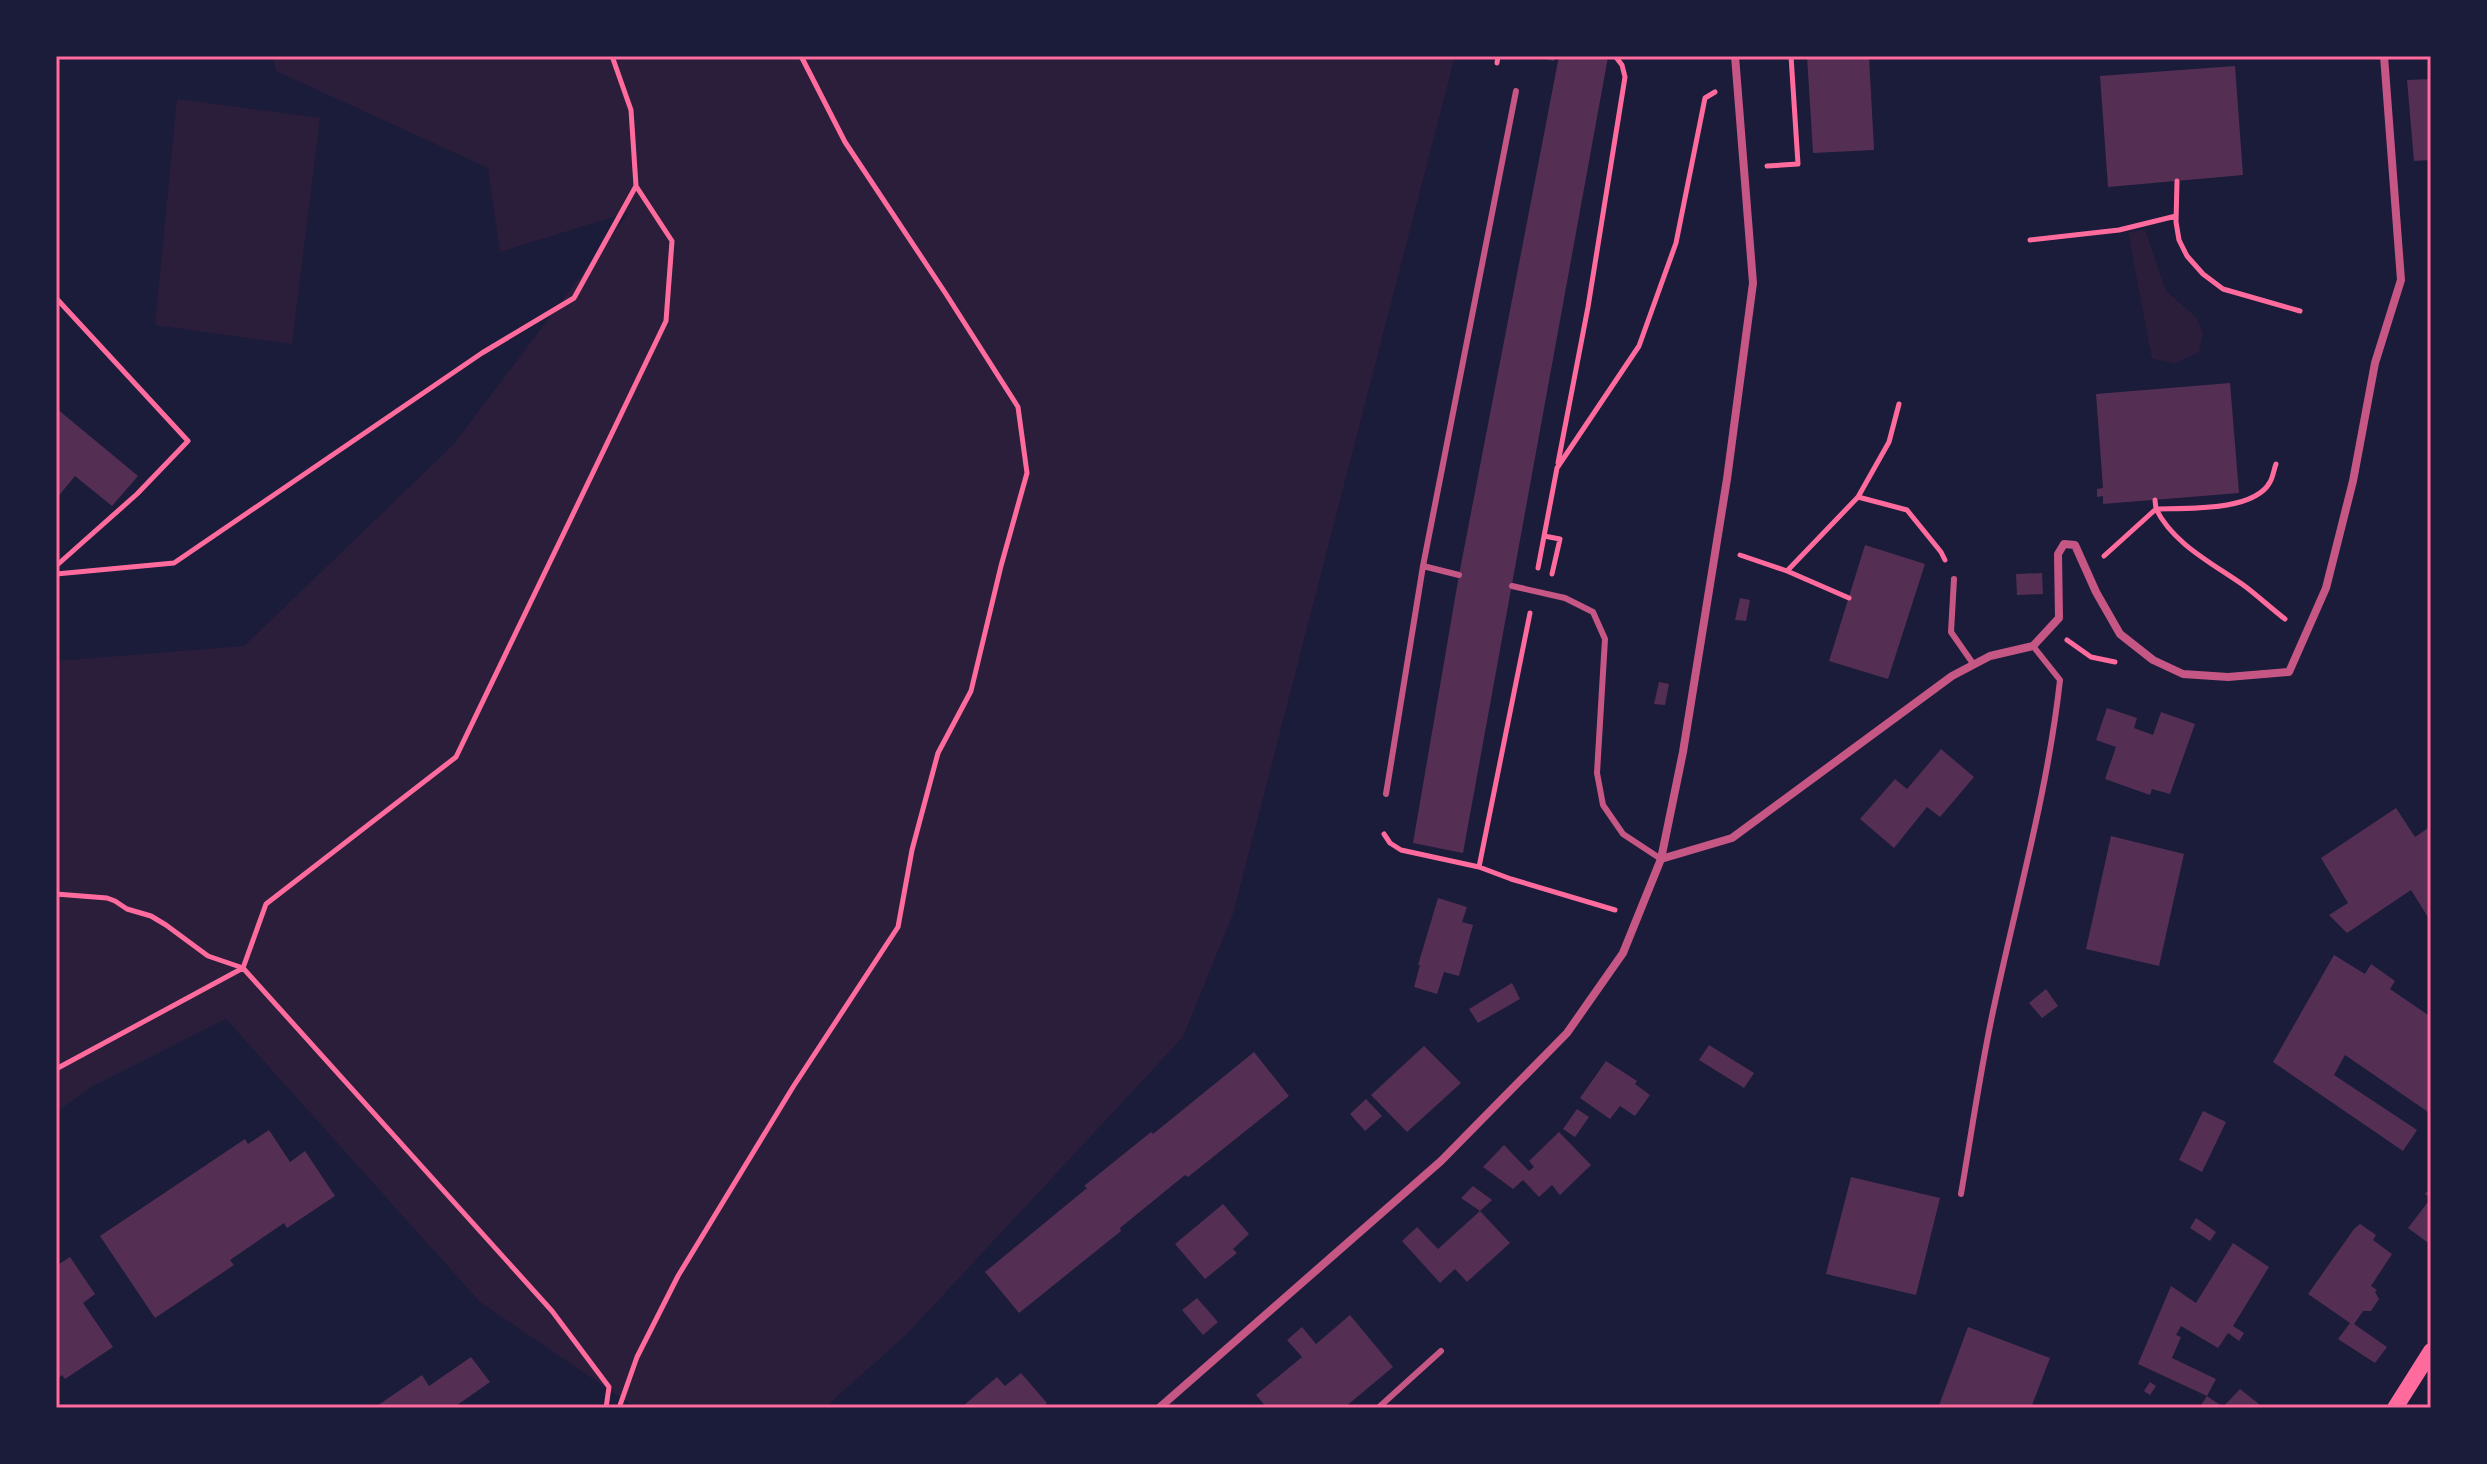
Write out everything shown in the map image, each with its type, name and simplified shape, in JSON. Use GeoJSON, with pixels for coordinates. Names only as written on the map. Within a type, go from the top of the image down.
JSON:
{"type":"FeatureCollection","features":[{"type":"Feature","properties":{"kind":"main road"},"geometry":{"type":"LineString","coordinates":[[2395,1408],[2431,1351]]}},
{"type":"Feature","properties":{"kind":"street"},"geometry":{"type":"LineString","coordinates":[[1159,1408],[1441,1161],[1567,1033],[1623,953],[1661,859],[1683,752],[1717,547],[1753,283],[1735,56]]}},
{"type":"Feature","properties":{"kind":"street"},"geometry":{"type":"LineString","coordinates":[[1661,859],[1732,838],[1952,676],[1990,656],[2033,646],[2059,618],[2058,554],[2060,548],[2069,543],[2075,545],[2096,592],[2120,634],[2153,660],[2183,674],[2228,677],[2289,672],[2326,588],[2353,481],[2375,363],[2401,280],[2384,56]]}},
{"type":"Feature","properties":{"kind":"lane"},"geometry":{"type":"LineString","coordinates":[[1386,794],[1423,566],[1516,91]]}},
{"type":"Feature","properties":{"kind":"lane"},"geometry":{"type":"LineString","coordinates":[[1423,566],[1459,575]]}},
{"type":"Feature","properties":{"kind":"lane"},"geometry":{"type":"LineString","coordinates":[[1954,579],[1951,632],[1974,665]]}},
{"type":"Feature","properties":{"kind":"lane"},"geometry":{"type":"LineString","coordinates":[[1512,586],[1565,598],[1593,612],[1605,639],[1597,773],[1603,805],[1623,834],[1661,859]]}},
{"type":"Feature","properties":{"kind":"lane"},"geometry":{"type":"LineString","coordinates":[[1961,1194],[1994,1006],[2054,731],[2060,680],[2033,646]]}},
{"type":"Feature","properties":{"kind":"lane"},"geometry":{"type":"LineString","coordinates":[[1378,1408],[1441,1351]]}},
{"type":"Feature","properties":{"kind":"path"},"geometry":{"type":"LineString","coordinates":[[56,1069],[243,968],[266,904],[456,757],[666,321],[672,241],[636,186],[631,110],[612,56]]}},
{"type":"Feature","properties":{"kind":"path"},"geometry":{"type":"LineString","coordinates":[[619,1408],[637,1357],[678,1276],[793,1087],[898,927],[912,850],[938,753],[971,691],[1027,473],[1018,407],[845,142],[801,56]]}},
{"type":"Feature","properties":{"kind":"path"},"geometry":{"type":"LineString","coordinates":[[1536,578],[1588,307],[1625,77],[1622,65],[1615,56]]}},
{"type":"Feature","properties":{"kind":"path"},"geometry":{"type":"LineString","coordinates":[[1781,165],[1798,164],[1791,56]]}},
{"type":"Feature","properties":{"kind":"path"},"geometry":{"type":"LineString","coordinates":[[1557,468],[1639,346],[1676,243],[1705,98],[1737,79]]}},
{"type":"Feature","properties":{"kind":"path"},"geometry":{"type":"LineString","coordinates":[[2177,181],[2179,240],[2187,256],[2203,274],[2223,289],[2300,311]]}},
{"type":"Feature","properties":{"kind":"path"},"geometry":{"type":"LineString","coordinates":[[56,574],[174,563],[482,353],[574,298],[636,186]]}},
{"type":"Feature","properties":{"kind":"path"},"geometry":{"type":"LineString","coordinates":[[2030,240],[2119,230],[2176,216]]}},
{"type":"Feature","properties":{"kind":"path"},"geometry":{"type":"LineString","coordinates":[[56,298],[188,441],[137,494],[56,566]]}},
{"type":"Feature","properties":{"kind":"path"},"geometry":{"type":"LineString","coordinates":[[1787,571],[1858,497],[1889,442],[1899,404]]}},
{"type":"Feature","properties":{"kind":"path"},"geometry":{"type":"LineString","coordinates":[[2088,571],[2156,509],[2227,505],[2243,501],[2257,495],[2269,484],[2276,464]]}},
{"type":"Feature","properties":{"kind":"path"},"geometry":{"type":"LineString","coordinates":[[1858,497],[1907,510],[1941,552],[1954,579]]}},
{"type":"Feature","properties":{"kind":"path"},"geometry":{"type":"LineString","coordinates":[[2155,500],[2162,522],[2180,540],[2305,634]]}},
{"type":"Feature","properties":{"kind":"path"},"geometry":{"type":"LineString","coordinates":[[1544,536],[1560,539],[1548,595]]}},
{"type":"Feature","properties":{"kind":"path"},"geometry":{"type":"LineString","coordinates":[[1717,547],[1787,571],[1849,598]]}},
{"type":"Feature","properties":{"kind":"path"},"geometry":{"type":"LineString","coordinates":[[1479,867],[1530,613]]}},
{"type":"Feature","properties":{"kind":"path"},"geometry":{"type":"LineString","coordinates":[[2091,657],[2111,662]]}},
{"type":"Feature","properties":{"kind":"path"},"geometry":{"type":"LineString","coordinates":[[1384,834],[1390,843],[1401,850],[1479,867],[1637,917]]}},
{"type":"Feature","properties":{"kind":"path"},"geometry":{"type":"LineString","coordinates":[[56,894],[115,901],[127,909],[151,916],[208,956],[243,968],[552,1311],[609,1387],[606,1408]]}},
{"type":"Feature","properties":{"kind":"shaded area"},"geometry":{"type":"Polygon","coordinates":[[[273,56],[1455,56],[1233,914],[1183,1037],[906,1335],[824,1408],[636,1408],[480,1302],[226,1019],[93,1086],[56,1112],[56,661],[244,646],[454,444],[629,212],[500,252],[488,168],[276,71],[273,56]]]}},
{"type":"Feature","properties":{"kind":"shaded area"},"geometry":{"type":"Polygon","coordinates":[[[177,99],[320,118],[292,344],[155,325],[177,99]]]}},
{"type":"Feature","properties":{"kind":"shaded area"},"geometry":{"type":"Polygon","coordinates":[[[2145,230],[2166,291],[2197,318],[2203,334],[2199,352],[2175,363],[2152,359],[2128,232],[2145,230]]]}},
{"type":"Feature","properties":{"kind":"building"},"geometry":{"type":"Polygon","coordinates":[[[1530,56],[1555,56],[1554,61],[1530,56]]]}},
{"type":"Feature","properties":{"kind":"building"},"geometry":{"type":"Polygon","coordinates":[[[1559,56],[1608,57],[1463,853],[1413,843],[1459,575],[1559,56]]]}},
{"type":"Feature","properties":{"kind":"building"},"geometry":{"type":"Polygon","coordinates":[[[1807,56],[1869,56],[1874,150],[1813,153],[1807,56]]]}},
{"type":"Feature","properties":{"kind":"building"},"geometry":{"type":"Polygon","coordinates":[[[2235,66],[2243,175],[2108,187],[2100,76],[2235,66]]]}},
{"type":"Feature","properties":{"kind":"building"},"geometry":{"type":"Polygon","coordinates":[[[2431,79],[2431,160],[2414,161],[2407,80],[2431,79]]]}},
{"type":"Feature","properties":{"kind":"building"},"geometry":{"type":"Polygon","coordinates":[[[2230,383],[2239,493],[2103,504],[2103,496],[2097,497],[2097,489],[2103,488],[2096,394],[2230,383]]]}},
{"type":"Feature","properties":{"kind":"building"},"geometry":{"type":"Polygon","coordinates":[[[56,408],[138,476],[112,506],[75,476],[56,499],[56,408]]]}},
{"type":"Feature","properties":{"kind":"building"},"geometry":{"type":"Polygon","coordinates":[[[1865,545],[1925,564],[1888,679],[1829,661],[1865,545]]]}},
{"type":"Feature","properties":{"kind":"building"},"geometry":{"type":"Polygon","coordinates":[[[2042,573],[2043,594],[2017,595],[2016,574],[2042,573]]]}},
{"type":"Feature","properties":{"kind":"building"},"geometry":{"type":"Polygon","coordinates":[[[1740,598],[1750,600],[1746,621],[1735,620],[1740,598]]]}},
{"type":"Feature","properties":{"kind":"building"},"geometry":{"type":"Polygon","coordinates":[[[1659,682],[1669,684],[1665,705],[1654,704],[1659,682]]]}},
{"type":"Feature","properties":{"kind":"building"},"geometry":{"type":"Polygon","coordinates":[[[2107,708],[2137,718],[2134,728],[2153,735],[2161,712],[2195,724],[2170,794],[2152,789],[2150,795],[2105,779],[2116,747],[2096,740],[2107,708]]]}},
{"type":"Feature","properties":{"kind":"building"},"geometry":{"type":"Polygon","coordinates":[[[1941,749],[1974,777],[1940,817],[1927,807],[1894,848],[1860,819],[1895,779],[1907,789],[1941,749]]]}},
{"type":"Feature","properties":{"kind":"building"},"geometry":{"type":"Polygon","coordinates":[[[2396,808],[2415,837],[2431,826],[2431,922],[2411,890],[2347,933],[2329,915],[2348,903],[2321,858],[2396,808]]]}},
{"type":"Feature","properties":{"kind":"building"},"geometry":{"type":"Polygon","coordinates":[[[2111,836],[2184,854],[2159,966],[2086,949],[2111,836]]]}},
{"type":"Feature","properties":{"kind":"building"},"geometry":{"type":"Polygon","coordinates":[[[1438,898],[1467,907],[1462,922],[1473,925],[1459,976],[1444,972],[1437,994],[1414,987],[1438,898]]]}},
{"type":"Feature","properties":{"kind":"building"},"geometry":{"type":"Polygon","coordinates":[[[2334,955],[2365,974],[2371,964],[2395,981],[2390,989],[2431,1017],[2431,1114],[2345,1055],[2334,1075],[2417,1130],[2403,1151],[2273,1062],[2334,955]]]}},
{"type":"Feature","properties":{"kind":"building"},"geometry":{"type":"Polygon","coordinates":[[[1512,983],[1520,999],[1478,1023],[1469,1009],[1512,983]]]}},
{"type":"Feature","properties":{"kind":"building"},"geometry":{"type":"Polygon","coordinates":[[[2046,989],[2058,1006],[2042,1018],[2029,1003],[2046,989]]]}},
{"type":"Feature","properties":{"kind":"building"},"geometry":{"type":"Polygon","coordinates":[[[1709,1045],[1754,1073],[1744,1088],[1699,1060],[1709,1045]]]}},
{"type":"Feature","properties":{"kind":"building"},"geometry":{"type":"Polygon","coordinates":[[[1424,1046],[1461,1083],[1407,1132],[1371,1095],[1424,1046]]]}},
{"type":"Feature","properties":{"kind":"building"},"geometry":{"type":"Polygon","coordinates":[[[1254,1052],[1289,1096],[1188,1177],[1185,1175],[1019,1313],[985,1272],[1087,1188],[1084,1186],[1254,1052]]]}},
{"type":"Feature","properties":{"kind":"building"},"geometry":{"type":"Polygon","coordinates":[[[1606,1061],[1637,1081],[1635,1084],[1650,1095],[1635,1116],[1620,1106],[1610,1119],[1580,1098],[1606,1061]]]}},
{"type":"Feature","properties":{"kind":"building"},"geometry":{"type":"Polygon","coordinates":[[[1366,1099],[1382,1116],[1365,1131],[1350,1114],[1366,1099]]]}},
{"type":"Feature","properties":{"kind":"building"},"geometry":{"type":"Polygon","coordinates":[[[1577,1109],[1589,1117],[1575,1137],[1563,1129],[1577,1109]]]}},
{"type":"Feature","properties":{"kind":"building"},"geometry":{"type":"Polygon","coordinates":[[[2203,1111],[2226,1122],[2202,1172],[2179,1160],[2203,1111]]]}},
{"type":"Feature","properties":{"kind":"building"},"geometry":{"type":"Polygon","coordinates":[[[269,1130],[290,1162],[305,1151],[335,1196],[287,1228],[284,1223],[230,1260],[234,1265],[155,1318],[100,1236],[245,1139],[248,1144],[269,1130]]]}},
{"type":"Feature","properties":{"kind":"building"},"geometry":{"type":"Polygon","coordinates":[[[1559,1132],[1591,1165],[1560,1195],[1552,1185],[1539,1197],[1523,1180],[1513,1189],[1483,1167],[1504,1145],[1529,1171],[1534,1167],[1529,1161],[1559,1132]]]}},
{"type":"Feature","properties":{"kind":"building"},"geometry":{"type":"Polygon","coordinates":[[[1851,1177],[1940,1198],[1916,1295],[1826,1274],[1851,1177]]]}},
{"type":"Feature","properties":{"kind":"building"},"geometry":{"type":"Polygon","coordinates":[[[1473,1186],[1492,1200],[1480,1211],[1461,1198],[1473,1186]]]}},
{"type":"Feature","properties":{"kind":"building"},"geometry":{"type":"Polygon","coordinates":[[[2431,1198],[2431,1245],[2408,1228],[2431,1198]]]}},
{"type":"Feature","properties":{"kind":"building"},"geometry":{"type":"Polygon","coordinates":[[[1223,1204],[1249,1234],[1233,1249],[1237,1253],[1205,1279],[1175,1244],[1223,1204]]]}},
{"type":"Feature","properties":{"kind":"building"},"geometry":{"type":"Polygon","coordinates":[[[1480,1211],[1510,1243],[1467,1282],[1455,1269],[1440,1283],[1402,1241],[1417,1227],[1438,1249],[1480,1211]]]}},
{"type":"Feature","properties":{"kind":"building"},"geometry":{"type":"Polygon","coordinates":[[[2196,1218],[2216,1232],[2210,1241],[2190,1228],[2196,1218]]]}},
{"type":"Feature","properties":{"kind":"building"},"geometry":{"type":"Polygon","coordinates":[[[2360,1224],[2376,1235],[2373,1240],[2392,1254],[2371,1286],[2377,1290],[2379,1299],[2371,1311],[2363,1311],[2354,1324],[2387,1347],[2375,1363],[2338,1339],[2350,1323],[2308,1294],[2360,1224]]]}},
{"type":"Feature","properties":{"kind":"building"},"geometry":{"type":"Polygon","coordinates":[[[2233,1243],[2269,1267],[2233,1326],[2244,1333],[2239,1341],[2228,1333],[2218,1348],[2181,1326],[2176,1335],[2181,1337],[2172,1358],[2216,1379],[2207,1396],[2138,1364],[2171,1286],[2196,1303],[2233,1243]]]}},
{"type":"Feature","properties":{"kind":"building"},"geometry":{"type":"Polygon","coordinates":[[[70,1257],[95,1294],[83,1303],[113,1347],[65,1379],[62,1375],[56,1380],[56,1266],[70,1257]]]}},
{"type":"Feature","properties":{"kind":"building"},"geometry":{"type":"Polygon","coordinates":[[[1197,1298],[1218,1322],[1203,1335],[1182,1310],[1197,1298]]]}},
{"type":"Feature","properties":{"kind":"building"},"geometry":{"type":"Polygon","coordinates":[[[1350,1315],[1393,1367],[1344,1408],[1267,1408],[1256,1395],[1302,1357],[1287,1340],[1302,1327],[1316,1344],[1350,1315]]]}},
{"type":"Feature","properties":{"kind":"building"},"geometry":{"type":"Polygon","coordinates":[[[1968,1327],[2050,1358],[2031,1408],[1938,1408],[1968,1327]]]}},
{"type":"Feature","properties":{"kind":"building"},"geometry":{"type":"Polygon","coordinates":[[[471,1357],[490,1382],[453,1408],[374,1408],[422,1375],[429,1386],[471,1357]]]}},
{"type":"Feature","properties":{"kind":"building"},"geometry":{"type":"Polygon","coordinates":[[[1021,1373],[1047,1403],[1042,1408],[963,1406],[997,1377],[1005,1386],[1021,1373]]]}},
{"type":"Feature","properties":{"kind":"building"},"geometry":{"type":"Polygon","coordinates":[[[2150,1382],[2156,1386],[2150,1395],[2144,1391],[2150,1382]]]}},
{"type":"Feature","properties":{"kind":"building"},"geometry":{"type":"Polygon","coordinates":[[[2240,1389],[2264,1408],[2199,1408],[2207,1396],[2223,1407],[2240,1389]]]}}]}
